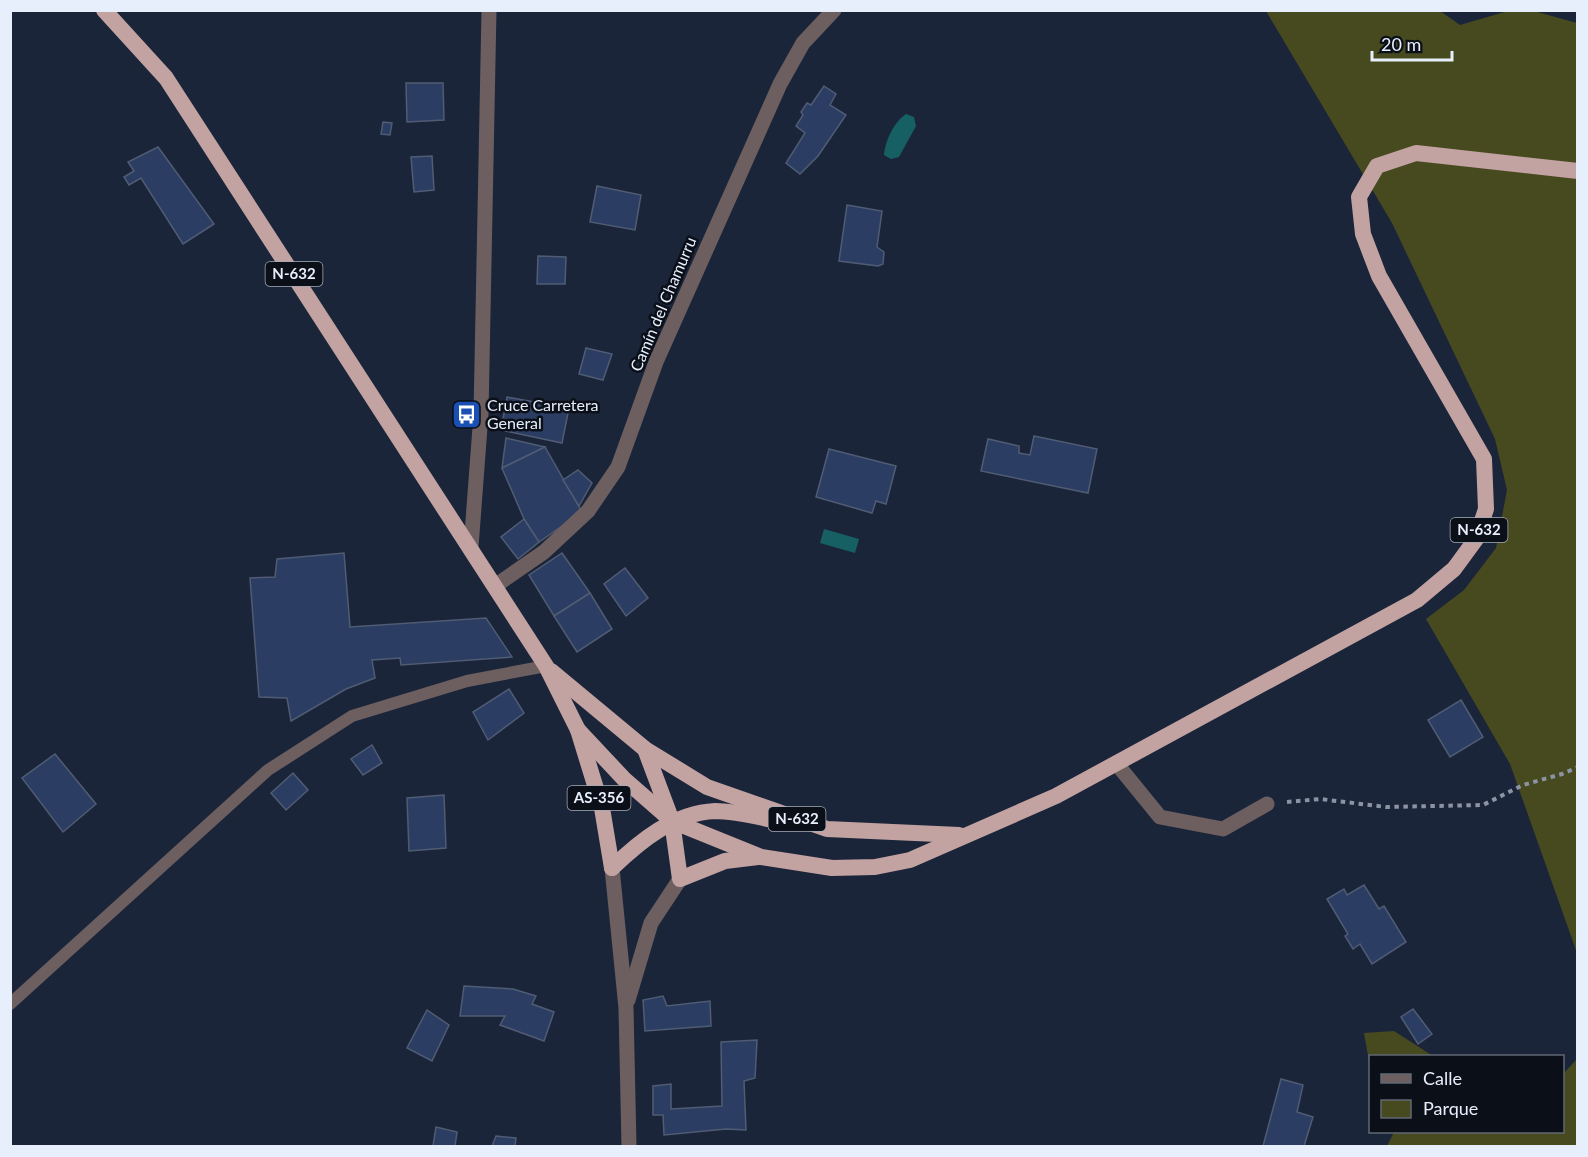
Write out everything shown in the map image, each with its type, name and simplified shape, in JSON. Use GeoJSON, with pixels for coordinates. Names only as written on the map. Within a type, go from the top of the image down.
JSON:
{"type":"FeatureCollection","features":[{"type":"Feature","properties":{"kind":"highway","name":"N-632"},"geometry":{"type":"LineString","coordinates":[[104,10],[166,78],[471,547],[546,666],[578,730],[624,778],[672,821],[761,857],[832,868],[875,867],[910,860],[1056,796],[1417,600],[1454,568],[1476,539],[1486,509],[1484,459],[1379,276],[1363,234],[1359,197],[1377,166],[1416,153],[1467,156],[1578,171]]}},
{"type":"Feature","properties":{"kind":"highway","name":"N-632"},"geometry":{"type":"LineString","coordinates":[[546,666],[645,749],[707,787],[827,829],[963,835]]}},
{"type":"Feature","properties":{"kind":"highway","name":"AS-356"},"geometry":{"type":"LineString","coordinates":[[578,730],[602,808],[612,868]]}},
{"type":"Feature","properties":{"kind":"highway"},"geometry":{"type":"LineString","coordinates":[[645,749],[672,821],[680,879],[725,861],[761,857]]}},
{"type":"Feature","properties":{"kind":"highway"},"geometry":{"type":"LineString","coordinates":[[612,868],[633,847],[672,821],[714,812],[827,829]]}},
{"type":"Feature","properties":{"kind":"street"},"geometry":{"type":"LineString","coordinates":[[471,547],[481,414],[489,10]]}},
{"type":"Feature","properties":{"kind":"street","name":"Camín del Chamurru"},"geometry":{"type":"LineString","coordinates":[[495,586],[544,552],[588,511],[618,467],[656,362],[780,84],[803,43],[834,10]]}},
{"type":"Feature","properties":{"kind":"street"},"geometry":{"type":"LineString","coordinates":[[1116,763],[1160,817],[1223,829],[1267,804]]}},
{"type":"Feature","properties":{"kind":"street","name":"AS-356"},"geometry":{"type":"LineString","coordinates":[[612,868],[626,1008],[629,1146]]}},
{"type":"Feature","properties":{"kind":"street","name":"AS-356"},"geometry":{"type":"LineString","coordinates":[[626,1008],[651,923],[680,879]]}},
{"type":"Feature","properties":{"kind":"lane"},"geometry":{"type":"LineString","coordinates":[[10,1004],[268,770],[352,716],[467,681],[546,666]]}},
{"type":"Feature","properties":{"kind":"path"},"geometry":{"type":"LineString","coordinates":[[1267,804],[1320,799],[1386,807],[1483,805],[1523,784],[1562,774],[1578,767]]}},
{"type":"Feature","properties":{"kind":"green space"},"geometry":{"type":"Polygon","coordinates":[[[1530,10],[1577,23],[1577,953],[1510,764],[1426,619],[1464,590],[1496,548],[1507,490],[1495,439],[1392,223],[1266,11],[1440,11],[1460,25],[1508,11],[1530,10]]]}},
{"type":"Feature","properties":{"kind":"green space"},"geometry":{"type":"Polygon","coordinates":[[[1394,1031],[1431,1055],[1369,1055],[1369,1061],[1364,1033],[1394,1031]]]}},
{"type":"Feature","properties":{"kind":"green space"},"geometry":{"type":"Polygon","coordinates":[[[1577,1059],[1577,1146],[1387,1146],[1394,1133],[1564,1133],[1564,1073],[1577,1059]]]}},
{"type":"Feature","properties":{"kind":"shaded area"},"geometry":{"type":"Polygon","coordinates":[[[906,114],[914,117],[916,126],[899,157],[891,159],[884,155],[886,144],[894,127],[906,114]]]}},
{"type":"Feature","properties":{"kind":"shaded area"},"geometry":{"type":"Polygon","coordinates":[[[824,529],[859,539],[855,553],[820,543],[824,529]]]}},
{"type":"Feature","properties":{"kind":"building"},"geometry":{"type":"Polygon","coordinates":[[[406,83],[443,83],[444,120],[407,122],[406,83]]]}},
{"type":"Feature","properties":{"kind":"building"},"geometry":{"type":"Polygon","coordinates":[[[824,86],[836,94],[830,105],[846,115],[818,156],[800,174],[786,163],[805,133],[796,126],[807,103],[811,105],[824,86]]]}},
{"type":"Feature","properties":{"kind":"building"},"geometry":{"type":"Polygon","coordinates":[[[383,122],[392,123],[390,135],[381,134],[383,122]]]}},
{"type":"Feature","properties":{"kind":"building"},"geometry":{"type":"Polygon","coordinates":[[[158,147],[214,224],[183,244],[141,178],[129,185],[124,177],[134,171],[128,162],[158,147]]]}},
{"type":"Feature","properties":{"kind":"building"},"geometry":{"type":"Polygon","coordinates":[[[432,156],[434,190],[414,192],[411,157],[432,156]]]}},
{"type":"Feature","properties":{"kind":"building"},"geometry":{"type":"Polygon","coordinates":[[[597,186],[641,195],[635,230],[590,222],[597,186]]]}},
{"type":"Feature","properties":{"kind":"building"},"geometry":{"type":"Polygon","coordinates":[[[847,205],[882,211],[877,247],[884,252],[883,264],[878,266],[839,261],[847,205]]]}},
{"type":"Feature","properties":{"kind":"building"},"geometry":{"type":"Polygon","coordinates":[[[538,256],[566,257],[565,284],[537,284],[538,256]]]}},
{"type":"Feature","properties":{"kind":"building"},"geometry":{"type":"Polygon","coordinates":[[[586,348],[612,354],[603,380],[579,374],[586,348]]]}},
{"type":"Feature","properties":{"kind":"building"},"geometry":{"type":"Polygon","coordinates":[[[507,397],[569,408],[562,443],[501,430],[507,397]]]}},
{"type":"Feature","properties":{"kind":"building"},"geometry":{"type":"Polygon","coordinates":[[[1034,436],[1097,449],[1088,493],[981,471],[988,439],[1019,446],[1019,453],[1030,455],[1034,436]]]}},
{"type":"Feature","properties":{"kind":"building"},"geometry":{"type":"Polygon","coordinates":[[[506,438],[545,447],[502,468],[506,438]]]}},
{"type":"Feature","properties":{"kind":"building"},"geometry":{"type":"Polygon","coordinates":[[[545,447],[582,512],[539,542],[524,519],[502,468],[545,447]]]}},
{"type":"Feature","properties":{"kind":"building"},"geometry":{"type":"Polygon","coordinates":[[[829,449],[896,466],[886,504],[876,501],[872,513],[816,497],[829,449]]]}},
{"type":"Feature","properties":{"kind":"building"},"geometry":{"type":"Polygon","coordinates":[[[578,470],[592,483],[579,506],[563,480],[578,470]]]}},
{"type":"Feature","properties":{"kind":"building"},"geometry":{"type":"Polygon","coordinates":[[[524,519],[539,542],[518,559],[501,537],[524,519]]]}},
{"type":"Feature","properties":{"kind":"building"},"geometry":{"type":"Polygon","coordinates":[[[344,553],[350,627],[486,618],[512,657],[401,665],[400,658],[372,660],[375,678],[346,689],[291,721],[287,698],[259,697],[250,578],[275,577],[277,559],[344,553]]]}},
{"type":"Feature","properties":{"kind":"building"},"geometry":{"type":"Polygon","coordinates":[[[562,553],[590,593],[554,616],[529,575],[562,553]]]}},
{"type":"Feature","properties":{"kind":"building"},"geometry":{"type":"Polygon","coordinates":[[[625,568],[648,598],[626,616],[604,584],[625,568]]]}},
{"type":"Feature","properties":{"kind":"building"},"geometry":{"type":"Polygon","coordinates":[[[590,593],[612,629],[577,652],[554,616],[590,593]]]}},
{"type":"Feature","properties":{"kind":"building"},"geometry":{"type":"Polygon","coordinates":[[[509,689],[524,713],[488,740],[473,712],[509,689]]]}},
{"type":"Feature","properties":{"kind":"building"},"geometry":{"type":"Polygon","coordinates":[[[1461,700],[1483,737],[1450,757],[1428,720],[1461,700]]]}},
{"type":"Feature","properties":{"kind":"building"},"geometry":{"type":"Polygon","coordinates":[[[372,745],[382,763],[363,775],[351,759],[372,745]]]}},
{"type":"Feature","properties":{"kind":"building"},"geometry":{"type":"Polygon","coordinates":[[[55,754],[96,804],[63,832],[22,778],[55,754]]]}},
{"type":"Feature","properties":{"kind":"building"},"geometry":{"type":"Polygon","coordinates":[[[293,773],[308,790],[286,810],[271,793],[293,773]]]}},
{"type":"Feature","properties":{"kind":"building"},"geometry":{"type":"Polygon","coordinates":[[[444,795],[446,848],[409,851],[407,798],[444,795]]]}},
{"type":"Feature","properties":{"kind":"building"},"geometry":{"type":"Polygon","coordinates":[[[1364,885],[1379,909],[1384,906],[1406,942],[1372,964],[1360,944],[1353,949],[1345,936],[1348,934],[1327,899],[1344,889],[1347,895],[1364,885]]]}},
{"type":"Feature","properties":{"kind":"building"},"geometry":{"type":"Polygon","coordinates":[[[464,986],[513,989],[536,996],[532,1004],[554,1012],[544,1041],[500,1025],[505,1016],[460,1016],[464,986]]]}},
{"type":"Feature","properties":{"kind":"building"},"geometry":{"type":"Polygon","coordinates":[[[663,996],[667,1006],[710,1001],[711,1026],[645,1031],[643,1000],[663,996]]]}},
{"type":"Feature","properties":{"kind":"building"},"geometry":{"type":"Polygon","coordinates":[[[1413,1009],[1432,1034],[1418,1044],[1401,1017],[1413,1009]]]}},
{"type":"Feature","properties":{"kind":"building"},"geometry":{"type":"Polygon","coordinates":[[[427,1010],[449,1025],[432,1061],[407,1048],[427,1010]]]}},
{"type":"Feature","properties":{"kind":"building"},"geometry":{"type":"Polygon","coordinates":[[[757,1040],[755,1078],[744,1081],[746,1130],[726,1129],[664,1135],[663,1115],[653,1115],[653,1086],[671,1084],[671,1109],[722,1106],[721,1042],[757,1040]]]}},
{"type":"Feature","properties":{"kind":"building"},"geometry":{"type":"Polygon","coordinates":[[[1281,1079],[1303,1085],[1297,1112],[1313,1117],[1304,1146],[1263,1146],[1281,1079]]]}},
{"type":"Feature","properties":{"kind":"building"},"geometry":{"type":"Polygon","coordinates":[[[436,1127],[457,1132],[455,1146],[433,1146],[436,1127]]]}},
{"type":"Feature","properties":{"kind":"building"},"geometry":{"type":"Polygon","coordinates":[[[496,1136],[516,1138],[515,1146],[492,1146],[496,1136]]]}},
{"type":"Feature","properties":{"kind":"place","name":"Cruce Carretera General"},"geometry":{"type":"Point","coordinates":[466,414]}}]}
